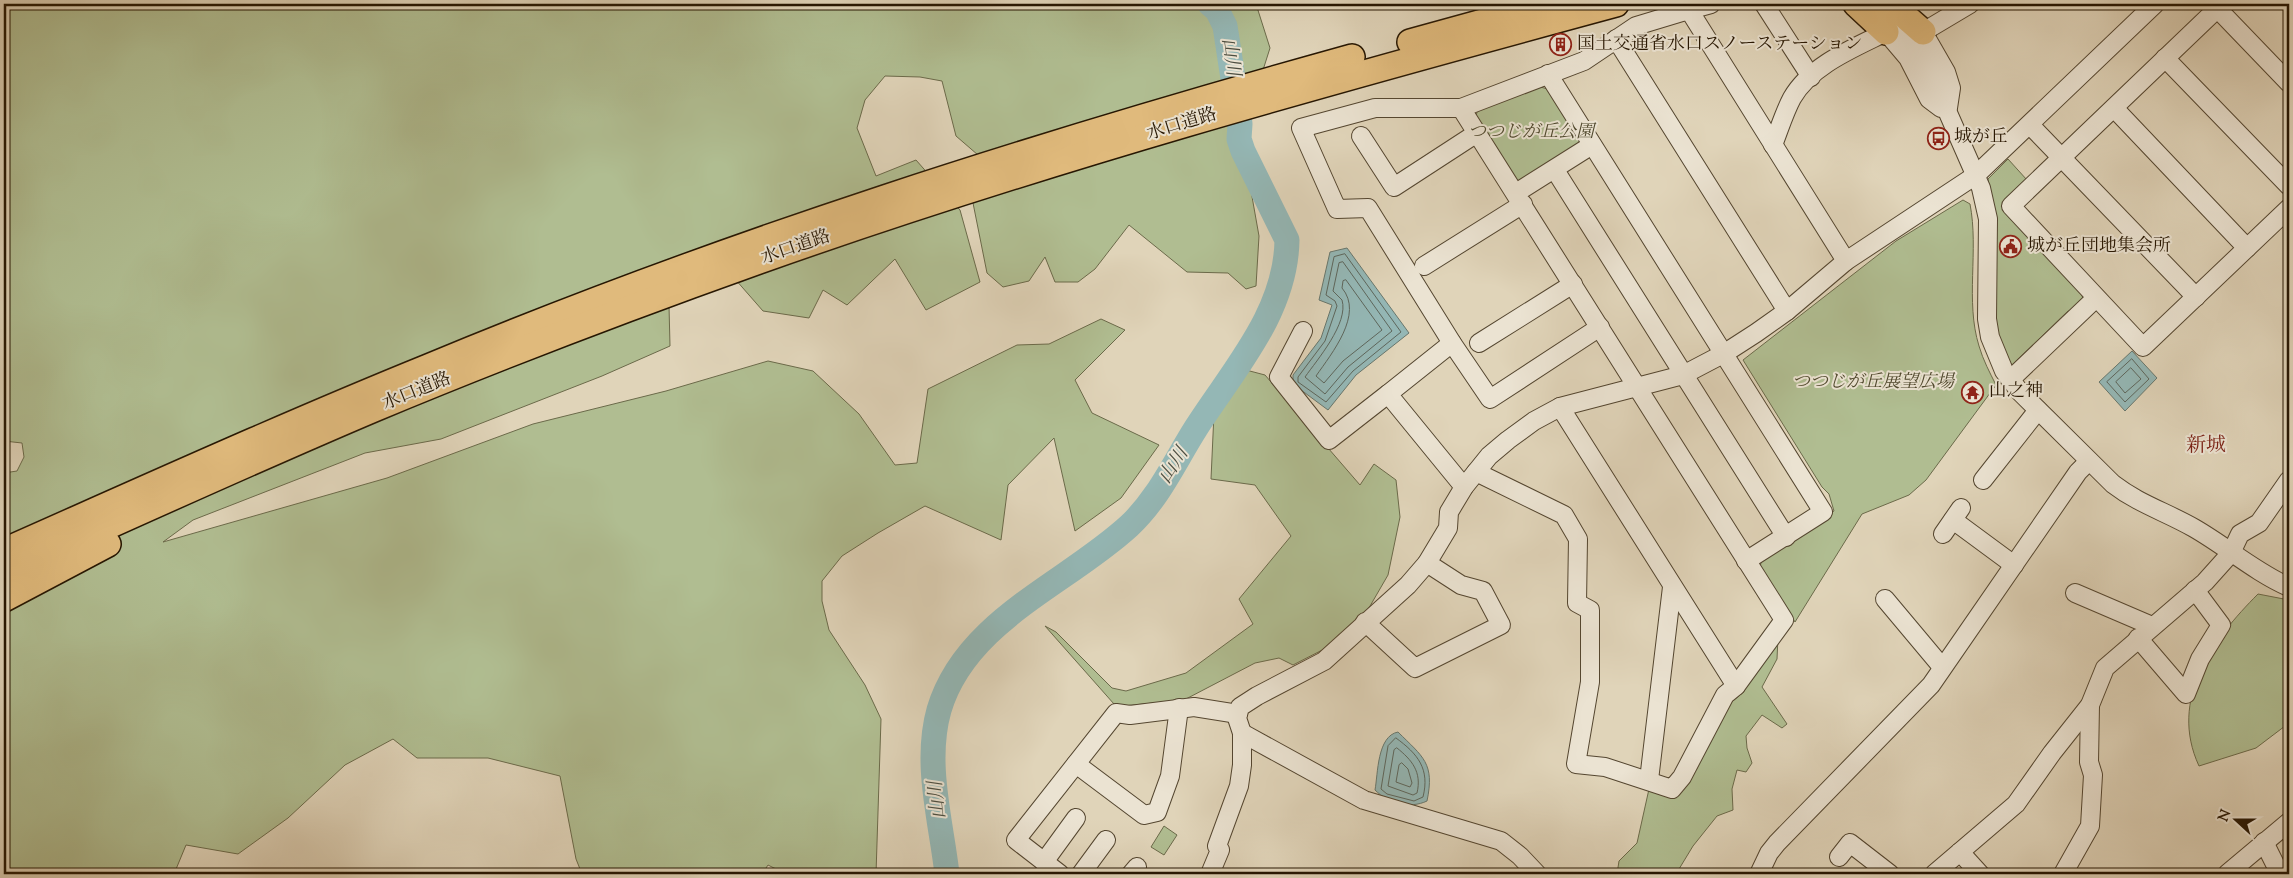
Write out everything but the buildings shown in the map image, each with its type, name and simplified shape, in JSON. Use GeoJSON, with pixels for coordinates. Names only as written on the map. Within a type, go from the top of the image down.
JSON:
{"type":"FeatureCollection","features":[{"type":"Feature","properties":{"kind":"highway","name":"水口道路"},"geometry":{"type":"LineString","coordinates":[[1266,91],[1548,4]]}},
{"type":"Feature","properties":{"kind":"highway","name":"水口道路"},"geometry":{"type":"LineString","coordinates":[[4,551],[429,366],[720,255],[1010,157],[1616,4]]}},
{"type":"Feature","properties":{"kind":"highway"},"geometry":{"type":"LineString","coordinates":[[1856,4],[1886,32]]}},
{"type":"Feature","properties":{"kind":"highway"},"geometry":{"type":"LineString","coordinates":[[1891,4],[1922,32]]}},
{"type":"Feature","properties":{"kind":"highway","name":"水口道路"},"geometry":{"type":"LineString","coordinates":[[4,573],[374,409],[557,336],[758,262],[1208,107]]}},
{"type":"Feature","properties":{"kind":"highway"},"geometry":{"type":"LineString","coordinates":[[4,532],[169,467],[183,472]]}},
{"type":"Feature","properties":{"kind":"highway"},"geometry":{"type":"LineString","coordinates":[[4,599],[230,479],[240,468]]}},
{"type":"Feature","properties":{"kind":"street"},"geometry":{"type":"LineString","coordinates":[[1600,327],[1490,398],[1452,343],[1368,208],[1338,209],[1301,128],[1375,108],[1461,108],[1584,61],[1636,26],[1711,4]]}},
{"type":"Feature","properties":{"kind":"street"},"geometry":{"type":"LineString","coordinates":[[1764,4],[1811,77]]}},
{"type":"Feature","properties":{"kind":"street"},"geometry":{"type":"LineString","coordinates":[[1876,4],[1900,28],[1918,50],[1936,82],[1947,113],[1976,175],[1988,220],[1987,319],[1996,353],[2010,380],[2089,461],[2129,497],[2193,527],[2268,578],[2289,587]]}},
{"type":"Feature","properties":{"kind":"street"},"geometry":{"type":"LineString","coordinates":[[1947,113],[1950,88],[1946,72],[1922,32],[1970,4]]}},
{"type":"Feature","properties":{"kind":"street"},"geometry":{"type":"LineString","coordinates":[[1210,874],[1220,850],[1216,846],[1239,786],[1242,765],[1242,733],[1237,718],[1240,707],[1324,661],[1408,585],[1427,562],[1448,528],[1449,512],[1464,487],[1489,456],[1534,421],[1560,407],[1683,375],[1725,353],[1787,312],[1846,261],[1976,175],[2155,4]]}},
{"type":"Feature","properties":{"kind":"street"},"geometry":{"type":"LineString","coordinates":[[2289,83],[2217,5],[2012,206],[2143,347],[2289,208]]}},
{"type":"Feature","properties":{"kind":"street"},"geometry":{"type":"LineString","coordinates":[[1689,10],[1846,261]]}},
{"type":"Feature","properties":{"kind":"street"},"geometry":{"type":"LineString","coordinates":[[1773,145],[1793,97],[1811,77],[1842,54],[1886,32],[1908,58],[1929,99],[1947,113]]}},
{"type":"Feature","properties":{"kind":"street"},"geometry":{"type":"LineString","coordinates":[[1616,39],[1787,312]]}},
{"type":"Feature","properties":{"kind":"street"},"geometry":{"type":"LineString","coordinates":[[2165,58],[2289,186]]}},
{"type":"Feature","properties":{"kind":"street"},"geometry":{"type":"LineString","coordinates":[[1548,74],[1725,353],[1823,512],[1746,561]]}},
{"type":"Feature","properties":{"kind":"street"},"geometry":{"type":"LineString","coordinates":[[1461,108],[1784,620],[1736,686],[1722,700],[1682,778],[1672,789],[1604,767],[1576,764],[1590,682],[1590,610],[1578,603],[1578,539],[1571,524],[1564,515],[1476,472]]}},
{"type":"Feature","properties":{"kind":"street"},"geometry":{"type":"LineString","coordinates":[[2114,108],[2247,248]]}},
{"type":"Feature","properties":{"kind":"street"},"geometry":{"type":"LineString","coordinates":[[2030,125],[2196,297]]}},
{"type":"Feature","properties":{"kind":"street"},"geometry":{"type":"LineString","coordinates":[[1361,136],[1394,187],[1477,134]]}},
{"type":"Feature","properties":{"kind":"street"},"geometry":{"type":"LineString","coordinates":[[1424,266],[1592,145]]}},
{"type":"Feature","properties":{"kind":"street"},"geometry":{"type":"LineString","coordinates":[[1555,170],[1786,537]]}},
{"type":"Feature","properties":{"kind":"street"},"geometry":{"type":"LineString","coordinates":[[1479,343],[1573,284]]}},
{"type":"Feature","properties":{"kind":"street"},"geometry":{"type":"LineString","coordinates":[[2010,380],[2096,298]]}},
{"type":"Feature","properties":{"kind":"street"},"geometry":{"type":"LineString","coordinates":[[1303,331],[1279,377],[1329,440],[1452,343]]}},
{"type":"Feature","properties":{"kind":"street"},"geometry":{"type":"LineString","coordinates":[[1388,394],[1464,487]]}},
{"type":"Feature","properties":{"kind":"street"},"geometry":{"type":"LineString","coordinates":[[1560,407],[1736,686]]}},
{"type":"Feature","properties":{"kind":"street"},"geometry":{"type":"LineString","coordinates":[[1983,480],[2038,410]]}},
{"type":"Feature","properties":{"kind":"street"},"geometry":{"type":"LineString","coordinates":[[1759,874],[1777,843],[1931,685],[2078,472],[2089,461]]}},
{"type":"Feature","properties":{"kind":"street"},"geometry":{"type":"LineString","coordinates":[[1934,874],[2016,804],[2052,752],[2090,705],[2105,668],[2195,590],[2231,552],[2240,534],[2259,523],[2289,480]]}},
{"type":"Feature","properties":{"kind":"street"},"geometry":{"type":"LineString","coordinates":[[1952,521],[2014,565]]}},
{"type":"Feature","properties":{"kind":"street"},"geometry":{"type":"LineString","coordinates":[[1365,622],[1415,668],[1502,624],[1483,591],[1461,584],[1427,562]]}},
{"type":"Feature","properties":{"kind":"street"},"geometry":{"type":"LineString","coordinates":[[1649,780],[1672,587]]}},
{"type":"Feature","properties":{"kind":"street"},"geometry":{"type":"LineString","coordinates":[[2138,638],[2186,694],[2200,659],[2222,625],[2195,590]]}},
{"type":"Feature","properties":{"kind":"street"},"geometry":{"type":"LineString","coordinates":[[2075,593],[2152,626]]}},
{"type":"Feature","properties":{"kind":"street"},"geometry":{"type":"LineString","coordinates":[[1885,599],[1942,667]]}},
{"type":"Feature","properties":{"kind":"street"},"geometry":{"type":"LineString","coordinates":[[2063,874],[2090,826],[2093,775],[2089,762],[2090,705]]}},
{"type":"Feature","properties":{"kind":"street"},"geometry":{"type":"LineString","coordinates":[[1060,874],[1016,840],[1116,713],[1130,715],[1194,707],[1238,714]]}},
{"type":"Feature","properties":{"kind":"street"},"geometry":{"type":"LineString","coordinates":[[1076,764],[1144,815],[1157,812],[1170,776],[1178,708]]}},
{"type":"Feature","properties":{"kind":"street"},"geometry":{"type":"LineString","coordinates":[[1242,733],[1364,800],[1501,842],[1520,856],[1537,874]]}},
{"type":"Feature","properties":{"kind":"street"},"geometry":{"type":"LineString","coordinates":[[1044,862],[1076,818]]}},
{"type":"Feature","properties":{"kind":"street"},"geometry":{"type":"LineString","coordinates":[[2228,874],[2289,822]]}},
{"type":"Feature","properties":{"kind":"street"},"geometry":{"type":"LineString","coordinates":[[1081,874],[1106,840]]}},
{"type":"Feature","properties":{"kind":"street"},"geometry":{"type":"LineString","coordinates":[[1839,857],[1850,842],[1890,874]]}},
{"type":"Feature","properties":{"kind":"street"},"geometry":{"type":"LineString","coordinates":[[2264,842],[2280,874]]}},
{"type":"Feature","properties":{"kind":"street"},"geometry":{"type":"LineString","coordinates":[[1960,852],[1980,874]]}},
{"type":"Feature","properties":{"kind":"green space"},"geometry":{"type":"Polygon","coordinates":[[[4,4],[1256,4],[1270,48],[1257,89],[1241,157],[1251,191],[1259,236],[1256,286],[1246,289],[1228,273],[1187,272],[1129,225],[1095,269],[1078,282],[1055,282],[1045,257],[1029,281],[1003,287],[987,273],[971,193],[978,155],[956,136],[942,81],[920,77],[885,76],[865,100],[857,128],[876,176],[916,160],[960,210],[980,282],[926,310],[895,259],[847,305],[823,290],[809,318],[763,311],[707,247],[668,266],[670,346],[602,376],[441,439],[365,453],[193,520],[163,542],[387,478],[533,424],[666,391],[768,361],[813,371],[859,414],[895,465],[917,463],[928,389],[1017,345],[1049,344],[1101,319],[1125,330],[1075,380],[1092,413],[1159,445],[1121,498],[1075,531],[1054,438],[1008,485],[1001,540],[925,506],[842,556],[822,581],[822,601],[829,630],[865,685],[881,719],[876,874],[786,874],[768,865],[762,874],[582,874],[576,859],[560,776],[488,758],[417,758],[393,739],[345,765],[288,818],[238,854],[186,845],[174,874],[4,874],[4,473],[17,471],[24,457],[22,443],[4,441],[4,4]]]}},
{"type":"Feature","properties":{"kind":"green space","name":"つつじが丘公園"},"geometry":{"type":"Polygon","coordinates":[[[1537,86],[1551,90],[1583,142],[1523,184],[1516,182],[1475,119],[1478,109],[1537,86]]]}},
{"type":"Feature","properties":{"kind":"green space"},"geometry":{"type":"Polygon","coordinates":[[[2008,159],[2027,180],[2001,206],[2082,295],[2083,300],[2071,312],[2068,311],[2012,365],[2000,345],[1993,319],[1994,226],[1988,179],[2008,159]]]}},
{"type":"Feature","properties":{"kind":"green space","name":"つつじが丘展望広場"},"geometry":{"type":"Polygon","coordinates":[[[1963,200],[1970,204],[1972,221],[1972,293],[1975,329],[1979,346],[1996,385],[1926,480],[1909,495],[1862,514],[1795,622],[1760,568],[1762,557],[1834,511],[1829,494],[1822,487],[1743,360],[1896,241],[1963,200]]]}},
{"type":"Feature","properties":{"kind":"green space"},"geometry":{"type":"Polygon","coordinates":[[[1246,370],[1265,375],[1360,485],[1374,464],[1396,480],[1400,517],[1388,575],[1366,613],[1332,645],[1293,665],[1279,658],[1255,663],[1184,700],[1123,706],[1114,704],[1045,626],[1056,632],[1112,688],[1126,691],[1186,673],[1253,624],[1239,599],[1291,536],[1255,485],[1211,479],[1214,413],[1246,370]]]}},
{"type":"Feature","properties":{"kind":"green space"},"geometry":{"type":"Polygon","coordinates":[[[2258,594],[2289,600],[2289,723],[2256,748],[2199,766],[2191,741],[2189,717],[2192,694],[2200,672],[2211,651],[2225,630],[2258,594]]]}},
{"type":"Feature","properties":{"kind":"green space"},"geometry":{"type":"Polygon","coordinates":[[[1778,637],[1777,659],[1762,687],[1787,724],[1782,728],[1762,715],[1746,736],[1747,748],[1752,763],[1746,772],[1737,770],[1732,789],[1733,810],[1717,816],[1693,846],[1676,874],[1617,874],[1619,861],[1637,843],[1649,789],[1676,796],[1728,705],[1739,696],[1778,637]]]}},
{"type":"Feature","properties":{"kind":"green space"},"geometry":{"type":"Polygon","coordinates":[[[1164,826],[1177,835],[1164,855],[1151,847],[1164,826]]]}},
{"type":"Feature","properties":{"kind":"water"},"geometry":{"type":"Polygon","coordinates":[[[1347,248],[1409,333],[1356,375],[1328,410],[1293,384],[1293,375],[1321,338],[1332,305],[1319,300],[1330,252],[1347,248]]]}},
{"type":"Feature","properties":{"kind":"water"},"geometry":{"type":"Polygon","coordinates":[[[2132,351],[2157,378],[2125,411],[2099,382],[2132,351]]]}},
{"type":"Feature","properties":{"kind":"water"},"geometry":{"type":"Polygon","coordinates":[[[1398,732],[1420,755],[1428,769],[1429,788],[1427,801],[1414,805],[1400,804],[1387,799],[1375,790],[1382,748],[1391,735],[1398,732]]]}},
{"type":"Feature","properties":{"kind":"waterway","name":"山川"},"geometry":{"type":"LineString","coordinates":[[947,874],[935,792],[933,751],[939,710],[952,679],[971,652],[994,628],[1020,606],[1104,547],[1140,515],[1166,479],[1196,428],[1255,340],[1278,292],[1284,267],[1287,240],[1243,151],[1239,139],[1240,124],[1225,26],[1217,10],[1210,4]]}},
{"type":"Feature","properties":{"kind":"place","name":"国土交通省水口スノーステーション"},"geometry":{"type":"Point","coordinates":[1561,45]}},
{"type":"Feature","properties":{"kind":"place","name":"城が丘"},"geometry":{"type":"Point","coordinates":[1938,138]}},
{"type":"Feature","properties":{"kind":"place","name":"城が丘団地集会所"},"geometry":{"type":"Point","coordinates":[2011,247]}},
{"type":"Feature","properties":{"kind":"place","name":"山之神"},"geometry":{"type":"Point","coordinates":[1973,392]}},
{"type":"Feature","properties":{"kind":"district","name":"新城"},"geometry":{"type":"Point","coordinates":[2206,446]}}]}
